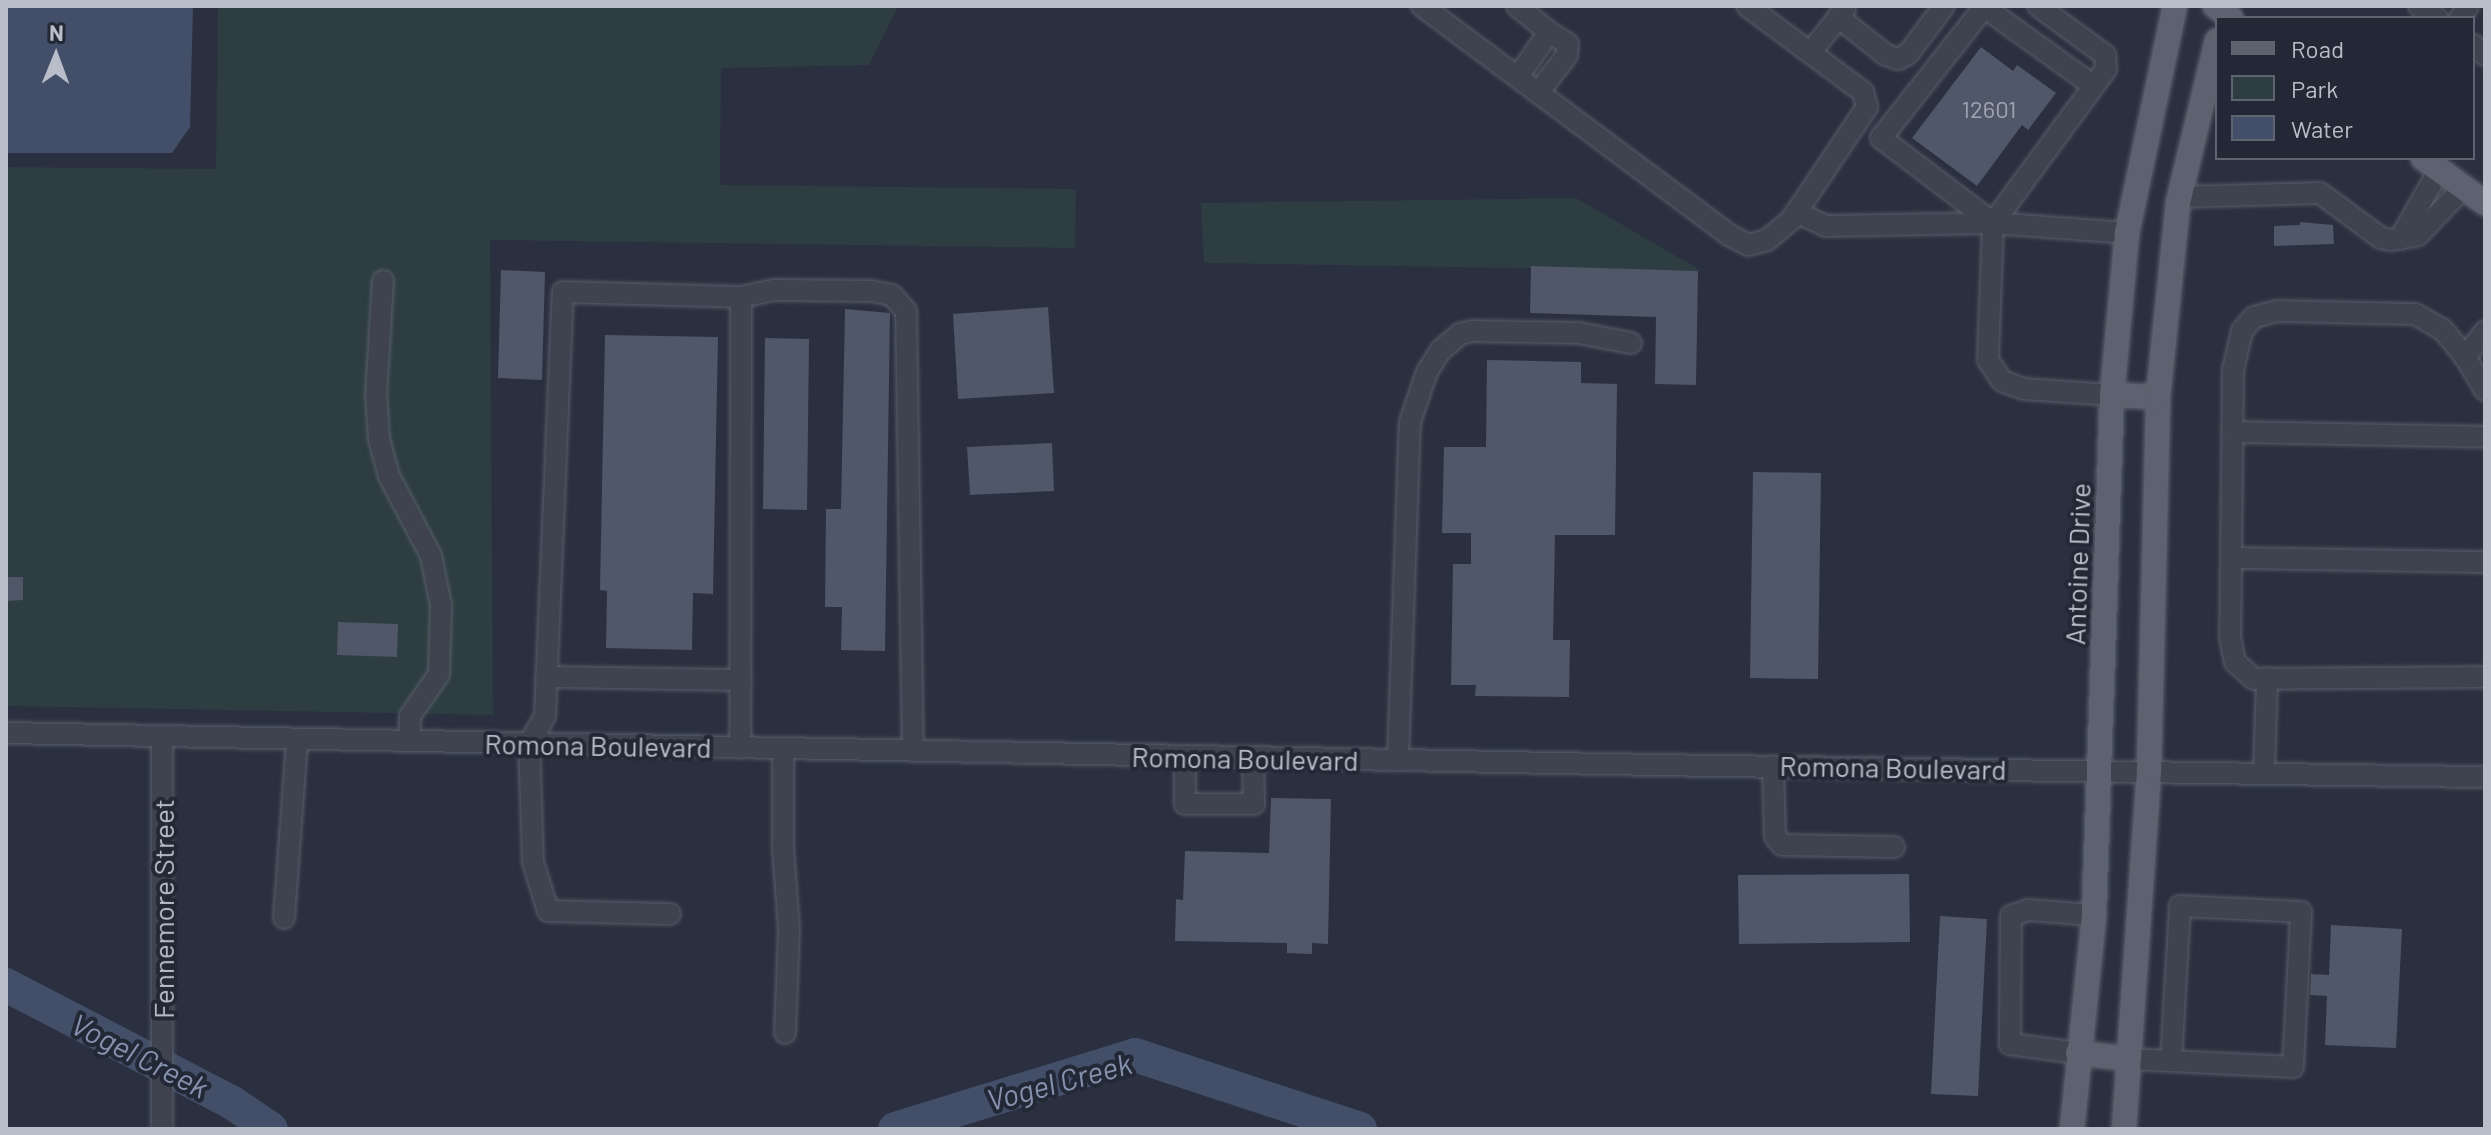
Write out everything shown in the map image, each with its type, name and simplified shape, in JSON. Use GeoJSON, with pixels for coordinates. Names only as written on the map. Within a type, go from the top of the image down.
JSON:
{"type":"FeatureCollection","features":[{"type":"Feature","properties":{"kind":"main road","name":"Antoine Drive"},"geometry":{"type":"LineString","coordinates":[[2072,1129],[2094,915],[2112,395],[2127,233],[2175,6]]}},
{"type":"Feature","properties":{"kind":"main road"},"geometry":{"type":"LineString","coordinates":[[2124,1129],[2149,771],[2158,397],[2179,197],[2215,49]]}},
{"type":"Feature","properties":{"kind":"main road"},"geometry":{"type":"LineString","coordinates":[[2431,164],[2485,203]]}},
{"type":"Feature","properties":{"kind":"main road"},"geometry":{"type":"LineString","coordinates":[[2112,395],[2158,397]]}},
{"type":"Feature","properties":{"kind":"main road"},"geometry":{"type":"LineString","coordinates":[[2078,1053],[2129,1059]]}},
{"type":"Feature","properties":{"kind":"street"},"geometry":{"type":"LineString","coordinates":[[1422,6],[1729,235],[1749,245],[1767,240],[1796,212],[1867,107],[1863,92],[1747,6]]}},
{"type":"Feature","properties":{"kind":"street"},"geometry":{"type":"LineString","coordinates":[[1517,6],[1568,44],[1567,55],[1538,93]]}},
{"type":"Feature","properties":{"kind":"street"},"geometry":{"type":"LineString","coordinates":[[1810,53],[1843,11],[1886,55],[1898,59],[1908,54],[1944,6]]}},
{"type":"Feature","properties":{"kind":"street"},"geometry":{"type":"LineString","coordinates":[[1993,223],[1881,138],[1984,6],[2094,86]]}},
{"type":"Feature","properties":{"kind":"street"},"geometry":{"type":"LineString","coordinates":[[2038,6],[2105,55],[2106,69],[1993,223],[1988,360],[2002,381],[2024,389],[2112,395]]}},
{"type":"Feature","properties":{"kind":"street"},"geometry":{"type":"LineString","coordinates":[[1518,77],[1549,32]]}},
{"type":"Feature","properties":{"kind":"street"},"geometry":{"type":"LineString","coordinates":[[2400,239],[2431,164]]}},
{"type":"Feature","properties":{"kind":"street"},"geometry":{"type":"LineString","coordinates":[[2179,197],[2320,193],[2381,238],[2400,239],[2418,235],[2463,188]]}},
{"type":"Feature","properties":{"kind":"street"},"geometry":{"type":"LineString","coordinates":[[1796,212],[1826,226],[1993,223],[2127,233]]}},
{"type":"Feature","properties":{"kind":"street"},"geometry":{"type":"LineString","coordinates":[[383,281],[376,395],[379,439],[389,476],[431,556],[441,605],[439,674],[410,716],[409,740]]}},
{"type":"Feature","properties":{"kind":"street"},"geometry":{"type":"LineString","coordinates":[[670,914],[548,911],[533,862],[529,744],[545,716],[563,292],[741,297],[775,290],[871,291],[892,295],[906,311],[913,751]]}},
{"type":"Feature","properties":{"kind":"street"},"geometry":{"type":"LineString","coordinates":[[740,748],[741,297]]}},
{"type":"Feature","properties":{"kind":"street"},"geometry":{"type":"LineString","coordinates":[[2485,390],[2465,357],[2443,330],[2415,314],[2277,311],[2254,317],[2242,331],[2233,370],[2230,637],[2235,662],[2254,679],[2485,677]]}},
{"type":"Feature","properties":{"kind":"street"},"geometry":{"type":"LineString","coordinates":[[1398,760],[1410,422],[1427,372],[1441,350],[1460,334],[1473,331],[1579,333],[1631,343]]}},
{"type":"Feature","properties":{"kind":"street"},"geometry":{"type":"LineString","coordinates":[[2465,357],[2485,331]]}},
{"type":"Feature","properties":{"kind":"street"},"geometry":{"type":"LineString","coordinates":[[2233,432],[2485,437]]}},
{"type":"Feature","properties":{"kind":"street"},"geometry":{"type":"LineString","coordinates":[[2231,558],[2485,562]]}},
{"type":"Feature","properties":{"kind":"street"},"geometry":{"type":"LineString","coordinates":[[546,677],[741,680]]}},
{"type":"Feature","properties":{"kind":"street"},"geometry":{"type":"LineString","coordinates":[[2264,773],[2267,678]]}},
{"type":"Feature","properties":{"kind":"street","name":"Romona Boulevard"},"geometry":{"type":"LineString","coordinates":[[6,733],[1253,758],[2485,777]]}},
{"type":"Feature","properties":{"kind":"street","name":"Fennemore Street"},"geometry":{"type":"LineString","coordinates":[[162,737],[162,1129]]}},
{"type":"Feature","properties":{"kind":"street"},"geometry":{"type":"LineString","coordinates":[[284,918],[297,740]]}},
{"type":"Feature","properties":{"kind":"street"},"geometry":{"type":"LineString","coordinates":[[783,749],[783,848],[789,929],[785,1033]]}},
{"type":"Feature","properties":{"kind":"street"},"geometry":{"type":"LineString","coordinates":[[1185,756],[1185,804],[1254,804],[1253,758]]}},
{"type":"Feature","properties":{"kind":"street"},"geometry":{"type":"LineString","coordinates":[[1773,766],[1775,836],[1782,845],[1894,847]]}},
{"type":"Feature","properties":{"kind":"street"},"geometry":{"type":"LineString","coordinates":[[2129,1059],[2293,1067],[2301,912],[2180,906],[2171,1061]]}},
{"type":"Feature","properties":{"kind":"street"},"geometry":{"type":"LineString","coordinates":[[2078,1053],[2010,1044],[2011,916],[2028,910],[2094,915]]}},
{"type":"Feature","properties":{"kind":"green space"},"geometry":{"type":"Polygon","coordinates":[[[218,6],[898,6],[869,65],[721,68],[720,185],[1076,189],[1075,248],[490,240],[493,715],[6,706],[6,167],[216,169],[218,6]]]}},
{"type":"Feature","properties":{"kind":"green space"},"geometry":{"type":"Polygon","coordinates":[[[1576,198],[1702,271],[1204,263],[1201,203],[1576,198]]]}},
{"type":"Feature","properties":{"kind":"water"},"geometry":{"type":"Polygon","coordinates":[[[6,6],[193,6],[190,127],[172,153],[6,153],[6,6]]]}},
{"type":"Feature","properties":{"kind":"building"},"geometry":{"type":"Polygon","coordinates":[[[1981,47],[2013,71],[2017,65],[2056,93],[2028,130],[2022,125],[1977,186],[1912,138],[1981,47]]]}},
{"type":"Feature","properties":{"kind":"building"},"geometry":{"type":"Polygon","coordinates":[[[2300,222],[2333,225],[2334,244],[2274,246],[2274,226],[2300,225],[2300,222]]]}},
{"type":"Feature","properties":{"kind":"building"},"geometry":{"type":"Polygon","coordinates":[[[1531,266],[1698,271],[1696,385],[1655,384],[1656,317],[1530,313],[1531,266]]]}},
{"type":"Feature","properties":{"kind":"building"},"geometry":{"type":"Polygon","coordinates":[[[501,270],[545,272],[542,380],[498,378],[501,270]]]}},
{"type":"Feature","properties":{"kind":"building"},"geometry":{"type":"Polygon","coordinates":[[[1048,307],[1054,393],[958,399],[953,314],[1048,307]]]}},
{"type":"Feature","properties":{"kind":"building"},"geometry":{"type":"Polygon","coordinates":[[[845,309],[890,313],[885,651],[841,650],[842,607],[825,607],[826,509],[841,509],[845,309]]]}},
{"type":"Feature","properties":{"kind":"building"},"geometry":{"type":"Polygon","coordinates":[[[605,335],[718,337],[713,594],[693,593],[692,650],[606,648],[607,591],[600,590],[605,335]]]}},
{"type":"Feature","properties":{"kind":"building"},"geometry":{"type":"Polygon","coordinates":[[[765,338],[809,339],[807,510],[763,509],[765,338]]]}},
{"type":"Feature","properties":{"kind":"building"},"geometry":{"type":"Polygon","coordinates":[[[1487,360],[1581,362],[1581,383],[1617,384],[1615,535],[1555,535],[1553,640],[1570,640],[1569,697],[1475,696],[1476,685],[1451,685],[1453,564],[1471,564],[1471,533],[1442,533],[1444,447],[1486,447],[1487,360]]]}},
{"type":"Feature","properties":{"kind":"building"},"geometry":{"type":"Polygon","coordinates":[[[1052,443],[1054,491],[970,495],[967,447],[1052,443]]]}},
{"type":"Feature","properties":{"kind":"building"},"geometry":{"type":"Polygon","coordinates":[[[1753,472],[1821,473],[1818,679],[1750,678],[1753,472]]]}},
{"type":"Feature","properties":{"kind":"building"},"geometry":{"type":"Polygon","coordinates":[[[6,577],[23,577],[23,600],[6,601],[6,577]]]}},
{"type":"Feature","properties":{"kind":"building"},"geometry":{"type":"Polygon","coordinates":[[[338,622],[398,624],[397,657],[337,655],[338,622]]]}},
{"type":"Feature","properties":{"kind":"building"},"geometry":{"type":"Polygon","coordinates":[[[1271,798],[1331,799],[1328,944],[1312,943],[1312,954],[1287,953],[1287,943],[1175,941],[1176,899],[1183,900],[1185,851],[1269,853],[1271,798]]]}},
{"type":"Feature","properties":{"kind":"building"},"geometry":{"type":"Polygon","coordinates":[[[1909,874],[1910,942],[1739,944],[1738,875],[1909,874]]]}},
{"type":"Feature","properties":{"kind":"building"},"geometry":{"type":"Polygon","coordinates":[[[1940,916],[1987,919],[1978,1096],[1931,1094],[1940,916]]]}},
{"type":"Feature","properties":{"kind":"building"},"geometry":{"type":"Polygon","coordinates":[[[2331,925],[2402,929],[2396,1048],[2325,1045],[2327,996],[2310,995],[2311,974],[2329,975],[2331,925]]]}},
{"type":"Feature","properties":{"kind":"waterway","name":"Vogel Creek"},"geometry":{"type":"LineString","coordinates":[[6,985],[231,1102],[271,1129]]}},
{"type":"Feature","properties":{"kind":"waterway","name":"Vogel Creek"},"geometry":{"type":"LineString","coordinates":[[895,1129],[1135,1055],[1360,1129]]}}]}
